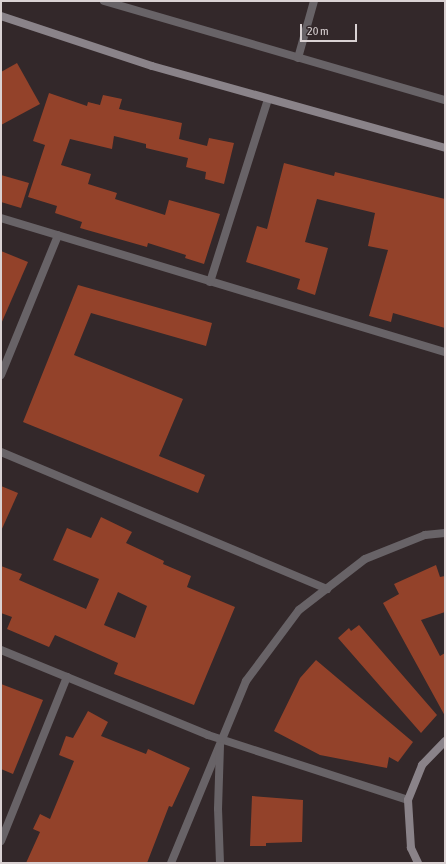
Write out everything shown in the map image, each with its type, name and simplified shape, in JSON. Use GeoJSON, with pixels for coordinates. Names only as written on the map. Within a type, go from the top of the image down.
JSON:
{"type":"FeatureCollection","features":[{"type":"Feature","properties":{"kind":"street"},"geometry":{"type":"LineString","coordinates":[[104,1],[445,100]]}},
{"type":"Feature","properties":{"kind":"street"},"geometry":{"type":"LineString","coordinates":[[298,58],[314,1]]}},
{"type":"Feature","properties":{"kind":"street"},"geometry":{"type":"LineString","coordinates":[[1,16],[152,66],[445,148]]}},
{"type":"Feature","properties":{"kind":"street"},"geometry":{"type":"LineString","coordinates":[[210,282],[268,99]]}},
{"type":"Feature","properties":{"kind":"street"},"geometry":{"type":"LineString","coordinates":[[1,218],[445,352]]}},
{"type":"Feature","properties":{"kind":"street"},"geometry":{"type":"LineString","coordinates":[[1,376],[58,235]]}},
{"type":"Feature","properties":{"kind":"street"},"geometry":{"type":"LineString","coordinates":[[1,452],[327,588]]}},
{"type":"Feature","properties":{"kind":"street"},"geometry":{"type":"LineString","coordinates":[[171,863],[220,739],[246,681],[299,610],[365,559],[425,535],[445,533]]}},
{"type":"Feature","properties":{"kind":"street"},"geometry":{"type":"LineString","coordinates":[[1,650],[220,739],[408,800]]}},
{"type":"Feature","properties":{"kind":"street"},"geometry":{"type":"LineString","coordinates":[[1,841],[67,677]]}},
{"type":"Feature","properties":{"kind":"street"},"geometry":{"type":"LineString","coordinates":[[220,739],[218,810],[220,863]]}},
{"type":"Feature","properties":{"kind":"street"},"geometry":{"type":"LineString","coordinates":[[418,863],[411,848],[408,800],[422,765],[445,741]]}},
{"type":"Feature","properties":{"kind":"building"},"geometry":{"type":"Polygon","coordinates":[[[17,63],[40,104],[1,125],[1,72],[17,63]]]}},
{"type":"Feature","properties":{"kind":"building"},"geometry":{"type":"Polygon","coordinates":[[[49,93],[87,106],[88,102],[100,105],[103,95],[122,99],[119,109],[182,123],[179,139],[207,146],[209,138],[234,143],[224,184],[205,179],[206,172],[186,167],[188,158],[146,148],[146,144],[114,136],[112,149],[70,139],[61,165],[91,174],[88,184],[117,193],[115,199],[165,215],[169,200],[220,214],[204,264],[185,258],[186,255],[148,243],[147,247],[80,228],[82,222],[55,213],[57,206],[28,197],[45,145],[33,141],[49,93]]]}},
{"type":"Feature","properties":{"kind":"building"},"geometry":{"type":"Polygon","coordinates":[[[284,163],[334,176],[335,172],[445,199],[445,328],[393,313],[391,322],[369,316],[388,250],[368,246],[375,213],[317,199],[305,242],[328,248],[315,295],[297,289],[300,279],[246,262],[257,226],[267,229],[284,163]]]}},
{"type":"Feature","properties":{"kind":"building"},"geometry":{"type":"Polygon","coordinates":[[[1,175],[29,183],[21,208],[1,202],[1,175]]]}},
{"type":"Feature","properties":{"kind":"building"},"geometry":{"type":"Polygon","coordinates":[[[1,251],[28,262],[1,324],[1,251]]]}},
{"type":"Feature","properties":{"kind":"building"},"geometry":{"type":"Polygon","coordinates":[[[78,285],[212,323],[206,346],[91,313],[74,355],[183,399],[159,456],[205,475],[198,493],[23,422],[78,285]]]}},
{"type":"Feature","properties":{"kind":"building"},"geometry":{"type":"Polygon","coordinates":[[[1,486],[18,493],[1,531],[1,486]]]}},
{"type":"Feature","properties":{"kind":"building"},"geometry":{"type":"Polygon","coordinates":[[[101,517],[132,532],[126,543],[164,561],[163,564],[191,576],[187,587],[235,607],[194,705],[114,674],[118,663],[55,635],[49,647],[7,629],[12,617],[1,613],[1,566],[22,574],[19,580],[86,609],[99,579],[53,560],[67,528],[91,538],[101,517]],[[118,592],[104,625],[135,638],[147,606],[118,592]]]}},
{"type":"Feature","properties":{"kind":"building"},"geometry":{"type":"Polygon","coordinates":[[[436,565],[440,577],[445,576],[445,612],[421,620],[440,656],[445,653],[445,716],[383,603],[399,594],[394,584],[436,565]]]}},
{"type":"Feature","properties":{"kind":"building"},"geometry":{"type":"Polygon","coordinates":[[[359,625],[437,715],[421,733],[338,638],[349,628],[351,631],[359,625]]]}},
{"type":"Feature","properties":{"kind":"building"},"geometry":{"type":"Polygon","coordinates":[[[316,660],[413,742],[398,762],[389,757],[387,768],[320,755],[274,731],[300,678],[316,660]]]}},
{"type":"Feature","properties":{"kind":"building"},"geometry":{"type":"Polygon","coordinates":[[[1,684],[43,700],[13,774],[1,769],[1,684]]]}},
{"type":"Feature","properties":{"kind":"building"},"geometry":{"type":"Polygon","coordinates":[[[88,711],[108,722],[101,736],[146,754],[148,749],[190,768],[172,807],[169,806],[147,863],[26,863],[40,832],[33,829],[40,814],[50,819],[74,761],[59,755],[66,736],[73,738],[88,711]]]}},
{"type":"Feature","properties":{"kind":"building"},"geometry":{"type":"Polygon","coordinates":[[[252,796],[303,800],[302,842],[266,843],[266,846],[250,846],[252,796]]]}}]}
